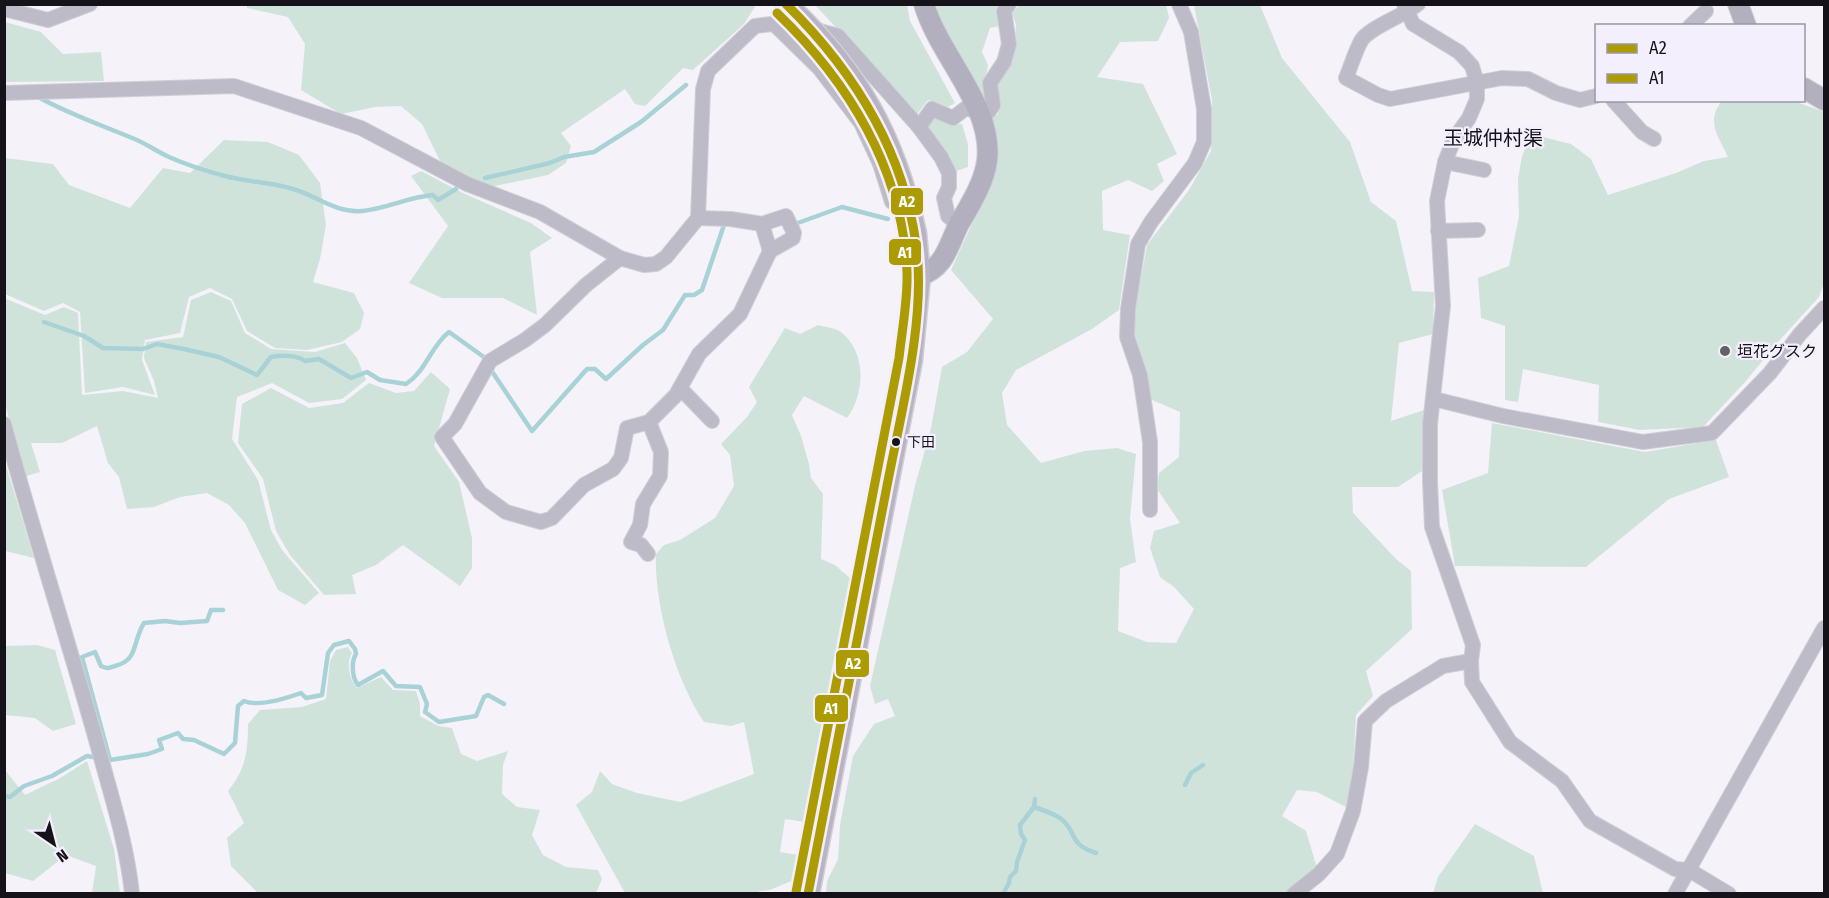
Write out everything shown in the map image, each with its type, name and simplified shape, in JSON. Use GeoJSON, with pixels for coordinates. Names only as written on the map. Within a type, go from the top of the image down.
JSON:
{"type":"FeatureCollection","features":[{"type":"Feature","properties":{"kind":"highway"},"geometry":{"type":"LineString","coordinates":[[785,4],[814,31],[837,58],[860,89],[875,117],[900,173],[915,233],[919,276],[911,360],[808,894]]}},
{"type":"Feature","properties":{"kind":"main road"},"geometry":{"type":"LineString","coordinates":[[919,276],[938,267],[979,187],[987,162],[987,144],[979,112],[933,31],[924,4]]}},
{"type":"Feature","properties":{"kind":"main road"},"geometry":{"type":"LineString","coordinates":[[1738,4],[1745,24]]}},
{"type":"Feature","properties":{"kind":"main road"},"geometry":{"type":"LineString","coordinates":[[1805,89],[1824,100]]}},
{"type":"Feature","properties":{"kind":"street"},"geometry":{"type":"LineString","coordinates":[[4,9],[48,20],[90,4]]}},
{"type":"Feature","properties":{"kind":"street"},"geometry":{"type":"LineString","coordinates":[[919,127],[932,109],[953,118],[966,108],[979,112],[989,111],[993,105],[990,83],[1004,62],[1009,44],[1004,11],[1010,4]]}},
{"type":"Feature","properties":{"kind":"street"},"geometry":{"type":"LineString","coordinates":[[1150,510],[1150,442],[1140,375],[1127,337],[1128,309],[1138,244],[1150,222],[1195,162],[1204,142],[1204,109],[1191,32],[1179,4]]}},
{"type":"Feature","properties":{"kind":"street"},"geometry":{"type":"LineString","coordinates":[[1595,96],[1580,100],[1556,93],[1528,79],[1502,78],[1477,83],[1390,99],[1346,78],[1362,39],[1410,7],[1413,24],[1459,52],[1472,66],[1477,83],[1477,99],[1454,139],[1445,162],[1437,201],[1443,306],[1430,435],[1432,526],[1473,645],[1472,682],[1510,742],[1562,781],[1590,821],[1675,869],[1689,870],[1730,894]]}},
{"type":"Feature","properties":{"kind":"street"},"geometry":{"type":"LineString","coordinates":[[1692,24],[1708,7]]}},
{"type":"Feature","properties":{"kind":"street"},"geometry":{"type":"LineString","coordinates":[[4,93],[234,86],[361,128],[467,184],[540,212],[620,258],[644,265],[656,264],[677,246],[698,218],[703,89],[708,71],[756,26],[788,22],[838,36],[919,127],[941,157],[949,173],[944,198],[948,216],[959,225]]}},
{"type":"Feature","properties":{"kind":"street"},"geometry":{"type":"LineString","coordinates":[[775,25],[819,68],[861,123],[880,164],[892,202]]}},
{"type":"Feature","properties":{"kind":"street"},"geometry":{"type":"LineString","coordinates":[[1615,102],[1642,132],[1654,139]]}},
{"type":"Feature","properties":{"kind":"street"},"geometry":{"type":"LineString","coordinates":[[1445,162],[1484,170]]}},
{"type":"Feature","properties":{"kind":"street"},"geometry":{"type":"LineString","coordinates":[[620,258],[586,285],[545,325],[490,361],[455,423],[442,437],[480,493],[506,512],[542,522],[552,519],[584,485],[614,469],[621,458],[627,428],[649,422],[676,395],[699,354],[740,314],[770,251],[793,238],[794,233],[786,216],[762,224],[731,219],[698,218]]}},
{"type":"Feature","properties":{"kind":"street"},"geometry":{"type":"LineString","coordinates":[[762,224],[770,251]]}},
{"type":"Feature","properties":{"kind":"street"},"geometry":{"type":"LineString","coordinates":[[1438,231],[1478,230]]}},
{"type":"Feature","properties":{"kind":"street"},"geometry":{"type":"LineString","coordinates":[[1434,399],[1503,416],[1643,442],[1712,434],[1770,373],[1800,334],[1824,308]]}},
{"type":"Feature","properties":{"kind":"street"},"geometry":{"type":"LineString","coordinates":[[680,388],[712,421]]}},
{"type":"Feature","properties":{"kind":"street"},"geometry":{"type":"LineString","coordinates":[[648,554],[641,545],[631,542],[639,525],[643,504],[660,476],[661,452],[649,422]]}},
{"type":"Feature","properties":{"kind":"street"},"geometry":{"type":"LineString","coordinates":[[4,424],[75,662],[122,834],[132,894]]}},
{"type":"Feature","properties":{"kind":"street"},"geometry":{"type":"LineString","coordinates":[[1675,894],[1824,628]]}},
{"type":"Feature","properties":{"kind":"street"},"geometry":{"type":"LineString","coordinates":[[1811,651],[1824,656]]}},
{"type":"Feature","properties":{"kind":"street"},"geometry":{"type":"LineString","coordinates":[[1294,894],[1319,874],[1337,855],[1353,811],[1361,767],[1365,721],[1386,701],[1443,666],[1471,661]]}},
{"type":"Feature","properties":{"kind":"shaded area"},"geometry":{"type":"Polygon","coordinates":[[[247,4],[756,5],[744,24],[693,70],[683,68],[645,106],[635,104],[625,89],[561,133],[571,146],[566,163],[548,175],[490,187],[442,165],[422,124],[401,106],[375,107],[341,114],[301,90],[305,44],[288,17],[247,8],[247,4]]]}},
{"type":"Feature","properties":{"kind":"shaded area"},"geometry":{"type":"Polygon","coordinates":[[[1166,4],[1169,18],[1158,41],[1120,42],[1097,77],[1143,84],[1177,154],[1157,164],[1164,181],[1152,191],[1128,180],[1102,191],[1103,230],[1130,235],[1119,310],[1092,329],[1016,370],[1002,393],[1007,425],[1041,463],[1084,451],[1117,448],[1136,454],[1130,519],[1136,562],[1120,568],[1118,631],[1147,642],[1176,643],[1194,609],[1174,587],[1160,577],[1150,548],[1154,531],[1180,523],[1157,489],[1159,473],[1179,457],[1180,412],[1150,399],[1147,372],[1134,335],[1136,304],[1147,245],[1189,190],[1211,151],[1212,100],[1194,5],[1260,5],[1282,58],[1350,142],[1371,202],[1396,221],[1412,291],[1434,292],[1433,334],[1399,343],[1391,421],[1424,410],[1422,471],[1398,487],[1352,487],[1353,513],[1396,559],[1411,571],[1412,629],[1366,671],[1373,696],[1356,715],[1353,770],[1346,807],[1317,792],[1297,790],[1282,816],[1306,831],[1317,868],[1285,893],[826,894],[827,881],[838,859],[840,825],[853,756],[874,724],[895,716],[888,699],[875,704],[870,686],[915,486],[931,428],[942,367],[967,352],[993,319],[951,270],[990,184],[997,147],[986,119],[998,114],[1000,76],[1014,54],[1016,25],[1012,13],[1019,5],[1166,4]]]}},
{"type":"Feature","properties":{"kind":"shaded area"},"geometry":{"type":"Polygon","coordinates":[[[815,5],[907,5],[910,21],[955,103],[948,107],[928,100],[917,114],[815,5]]]}},
{"type":"Feature","properties":{"kind":"shaded area"},"geometry":{"type":"Polygon","coordinates":[[[936,5],[999,5],[996,8],[1000,26],[990,28],[982,52],[988,65],[985,82],[988,101],[982,104],[946,45],[936,5]]]}},
{"type":"Feature","properties":{"kind":"shaded area"},"geometry":{"type":"Polygon","coordinates":[[[5,22],[41,32],[63,54],[101,52],[104,81],[5,82],[5,22]]]}},
{"type":"Feature","properties":{"kind":"shaded area"},"geometry":{"type":"Polygon","coordinates":[[[1721,102],[1797,102],[1824,112],[1824,283],[1819,297],[1703,427],[1640,430],[1598,422],[1599,385],[1523,369],[1518,402],[1505,400],[1505,326],[1481,318],[1478,278],[1509,266],[1519,216],[1518,179],[1522,156],[1531,134],[1571,144],[1591,159],[1608,195],[1676,173],[1704,161],[1728,157],[1715,129],[1714,116],[1721,102]]]}},
{"type":"Feature","properties":{"kind":"shaded area"},"geometry":{"type":"Polygon","coordinates":[[[933,116],[953,124],[962,124],[968,144],[968,167],[956,171],[926,127],[933,116]]]}},
{"type":"Feature","properties":{"kind":"shaded area"},"geometry":{"type":"Polygon","coordinates":[[[224,140],[268,142],[299,155],[320,183],[326,225],[313,282],[354,293],[364,313],[360,329],[342,342],[307,350],[275,348],[247,331],[232,299],[210,288],[189,297],[180,333],[145,340],[142,360],[155,395],[123,387],[85,393],[80,312],[63,303],[44,311],[5,294],[5,158],[53,164],[69,185],[130,208],[163,168],[190,173],[224,140]]]}},
{"type":"Feature","properties":{"kind":"shaded area"},"geometry":{"type":"Polygon","coordinates":[[[421,171],[465,194],[531,223],[552,238],[530,252],[537,315],[503,298],[442,298],[409,283],[448,226],[411,176],[421,171]]]}},
{"type":"Feature","properties":{"kind":"shaded area"},"geometry":{"type":"Polygon","coordinates":[[[211,292],[231,301],[245,333],[271,349],[315,352],[345,343],[357,358],[366,380],[342,399],[309,403],[272,383],[237,397],[232,439],[258,480],[271,530],[282,550],[319,593],[305,605],[278,590],[245,523],[229,505],[207,493],[180,497],[154,507],[127,509],[119,477],[108,463],[97,426],[62,443],[31,443],[40,472],[23,477],[5,403],[4,298],[45,315],[64,307],[78,313],[82,395],[123,391],[158,398],[154,381],[144,358],[146,342],[183,337],[191,300],[211,292]]]}},
{"type":"Feature","properties":{"kind":"shaded area"},"geometry":{"type":"Polygon","coordinates":[[[818,325],[839,331],[849,340],[859,362],[860,386],[847,418],[804,396],[792,415],[801,436],[811,478],[823,494],[821,559],[835,565],[851,579],[805,822],[785,819],[780,852],[798,855],[794,880],[756,893],[625,893],[576,805],[592,792],[600,771],[612,784],[637,793],[680,802],[754,774],[744,722],[731,726],[704,722],[684,685],[668,641],[663,618],[656,574],[656,554],[664,545],[680,540],[715,518],[734,486],[730,455],[721,444],[747,417],[757,402],[749,387],[785,328],[800,334],[818,325]]]}},
{"type":"Feature","properties":{"kind":"shaded area"},"geometry":{"type":"Polygon","coordinates":[[[431,372],[450,389],[434,446],[459,482],[472,538],[472,568],[460,586],[403,545],[376,565],[352,575],[356,594],[324,595],[290,555],[276,531],[263,479],[238,443],[242,404],[271,388],[309,408],[343,403],[369,383],[396,393],[414,391],[431,372]]]}},
{"type":"Feature","properties":{"kind":"shaded area"},"geometry":{"type":"Polygon","coordinates":[[[1492,423],[1645,452],[1716,440],[1729,477],[1669,499],[1586,567],[1455,566],[1442,490],[1488,473],[1492,423]]]}},
{"type":"Feature","properties":{"kind":"shaded area"},"geometry":{"type":"Polygon","coordinates":[[[5,462],[34,558],[5,551],[5,462]]]}},
{"type":"Feature","properties":{"kind":"shaded area"},"geometry":{"type":"Polygon","coordinates":[[[37,645],[55,650],[76,724],[53,731],[35,718],[5,715],[5,646],[37,645]]]}},
{"type":"Feature","properties":{"kind":"shaded area"},"geometry":{"type":"Polygon","coordinates":[[[348,647],[352,653],[349,671],[357,688],[381,677],[393,690],[416,691],[420,704],[420,716],[438,726],[452,728],[461,754],[477,761],[508,751],[503,765],[502,794],[517,807],[540,810],[532,835],[543,855],[566,867],[598,870],[602,879],[596,893],[258,893],[231,866],[227,838],[244,823],[228,791],[239,775],[245,759],[248,724],[260,710],[302,707],[326,699],[330,661],[336,650],[348,647]]]}},
{"type":"Feature","properties":{"kind":"shaded area"},"geometry":{"type":"Polygon","coordinates":[[[87,761],[114,849],[120,893],[92,893],[96,866],[66,855],[33,881],[5,873],[5,770],[25,795],[60,778],[87,761]]]}},
{"type":"Feature","properties":{"kind":"shaded area"},"geometry":{"type":"Polygon","coordinates":[[[1475,824],[1534,856],[1543,893],[1433,893],[1438,877],[1475,824]]]}},
{"type":"Feature","properties":{"kind":"waterway"},"geometry":{"type":"LineString","coordinates":[[485,178],[550,163],[564,157],[594,152],[641,122],[686,85]]}},
{"type":"Feature","properties":{"kind":"waterway"},"geometry":{"type":"LineString","coordinates":[[40,98],[190,165],[233,178],[293,189],[352,211],[371,210],[433,195],[438,200],[456,189]]}},
{"type":"Feature","properties":{"kind":"waterway"},"geometry":{"type":"LineString","coordinates":[[795,224],[842,207],[888,219]]}},
{"type":"Feature","properties":{"kind":"waterway"},"geometry":{"type":"LineString","coordinates":[[489,367],[532,431],[587,369],[595,369],[606,379],[663,330],[685,295],[694,295],[702,290],[724,225]]}},
{"type":"Feature","properties":{"kind":"waterway"},"geometry":{"type":"LineString","coordinates":[[44,322],[84,336],[103,348],[143,349],[157,344],[219,357],[257,375],[271,357],[289,356],[305,361],[319,359],[351,378],[367,372],[380,380],[406,384],[419,372],[437,344],[449,332],[488,360]]}},
{"type":"Feature","properties":{"kind":"waterway"},"geometry":{"type":"LineString","coordinates":[[110,760],[82,657],[95,652],[101,666],[113,667],[123,663],[132,655],[144,623],[207,621],[211,610],[223,610]]}},
{"type":"Feature","properties":{"kind":"waterway"},"geometry":{"type":"LineString","coordinates":[[4,796],[10,797],[24,786],[52,776],[87,756],[110,760],[148,754],[162,749],[159,740],[178,733],[183,739],[194,740],[224,754],[235,743],[238,706],[244,701],[257,703],[301,693],[306,698],[322,695],[328,653],[334,645],[349,641],[355,649],[353,670],[358,685],[383,671],[396,686],[420,687],[427,704],[425,712],[439,722],[476,716],[484,697],[488,695],[504,704]]}},
{"type":"Feature","properties":{"kind":"waterway"},"geometry":{"type":"LineString","coordinates":[[1185,785],[1191,773],[1203,765]]}},
{"type":"Feature","properties":{"kind":"waterway"},"geometry":{"type":"LineString","coordinates":[[1035,799],[1034,807],[1060,818],[1066,823],[1080,845],[1096,853]]}},
{"type":"Feature","properties":{"kind":"waterway"},"geometry":{"type":"LineString","coordinates":[[1003,894],[1010,877],[1016,871],[1025,840],[1021,834],[1020,825],[1034,807]]}},
{"type":"Feature","properties":{"kind":"transit line","name":"A2"},"geometry":{"type":"LineString","coordinates":[[786,4],[833,56],[871,113],[887,144],[900,176],[909,209],[916,244],[918,273],[918,303],[910,367],[808,894]]}},
{"type":"Feature","properties":{"kind":"transit line","name":"A1"},"geometry":{"type":"LineString","coordinates":[[777,13],[827,68],[867,130],[883,163],[895,198],[903,234],[907,272],[906,304],[899,358],[796,892]]}},
{"type":"Feature","properties":{"kind":"place","name":"垣花グスク"},"geometry":{"type":"Point","coordinates":[1725,351]}},
{"type":"Feature","properties":{"kind":"place","name":"下田"},"geometry":{"type":"Point","coordinates":[896,442]}},
{"type":"Feature","properties":{"kind":"district","name":"玉城仲村渠"},"geometry":{"type":"Point","coordinates":[1493,138]}}]}
